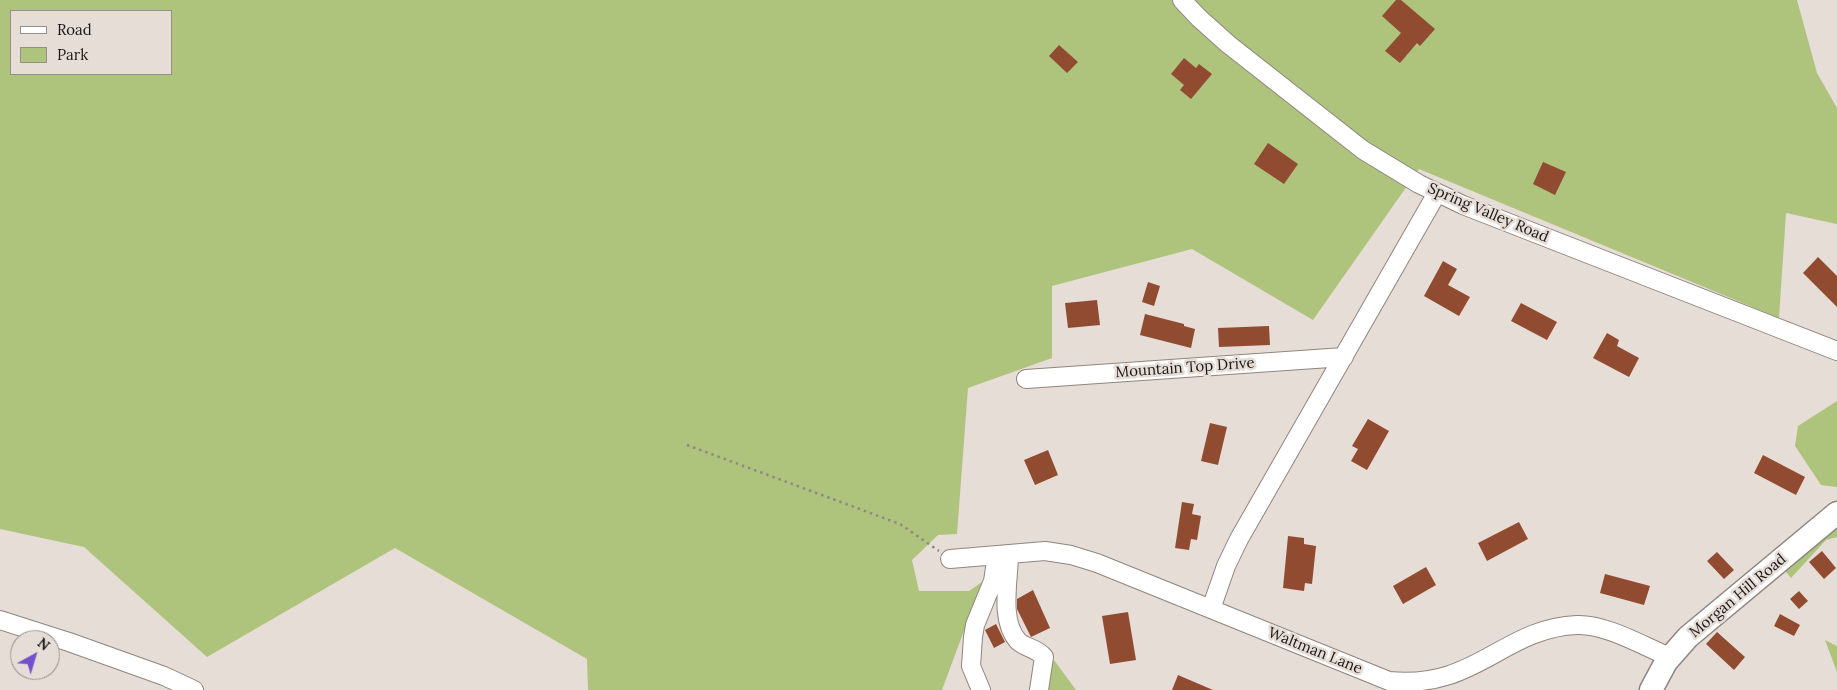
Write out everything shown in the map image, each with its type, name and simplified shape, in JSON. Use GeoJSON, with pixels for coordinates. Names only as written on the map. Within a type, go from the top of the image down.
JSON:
{"type":"FeatureCollection","features":[{"type":"Feature","properties":{"kind":"main road","name":"Morgan Hill Road"},"geometry":{"type":"LineString","coordinates":[[1650,690],[1670,657],[1688,637],[1837,513]]}},
{"type":"Feature","properties":{"kind":"street","name":"Spring Valley Road"},"geometry":{"type":"LineString","coordinates":[[1182,0],[1228,44],[1363,150],[1436,193],[1472,209],[1837,351]]}},
{"type":"Feature","properties":{"kind":"street"},"geometry":{"type":"LineString","coordinates":[[1211,609],[1226,566],[1239,539],[1436,193]]}},
{"type":"Feature","properties":{"kind":"street","name":"Mountain Top Drive"},"geometry":{"type":"LineString","coordinates":[[1026,379],[1344,356]]}},
{"type":"Feature","properties":{"kind":"street","name":"Waltman Lane"},"geometry":{"type":"LineString","coordinates":[[950,559],[1045,551],[1071,555],[1097,563],[1389,681],[1415,687],[1441,687],[1463,680],[1532,638],[1564,626],[1584,625],[1599,628],[1670,657]]}},
{"type":"Feature","properties":{"kind":"street"},"geometry":{"type":"LineString","coordinates":[[981,690],[971,666],[973,637],[975,626],[1003,554]]}},
{"type":"Feature","properties":{"kind":"street"},"geometry":{"type":"LineString","coordinates":[[1003,554],[1009,575],[1006,597],[1008,622],[1012,634],[1019,643],[1040,652],[1044,657],[1039,690]]}},
{"type":"Feature","properties":{"kind":"street"},"geometry":{"type":"LineString","coordinates":[[0,620],[69,642],[167,685],[194,690]]}},
{"type":"Feature","properties":{"kind":"path"},"geometry":{"type":"LineString","coordinates":[[687,445],[900,524],[950,559]]}},
{"type":"Feature","properties":{"kind":"green space"},"geometry":{"type":"Polygon","coordinates":[[[0,0],[1797,0],[1817,73],[1837,108],[1837,224],[1786,213],[1779,318],[1419,169],[1313,320],[1192,249],[1052,286],[1052,358],[968,388],[957,534],[938,535],[912,560],[919,591],[969,591],[982,582],[942,690],[588,690],[587,659],[395,548],[207,657],[84,547],[0,529],[0,0]]]}},
{"type":"Feature","properties":{"kind":"green space"},"geometry":{"type":"Polygon","coordinates":[[[1837,401],[1836,487],[1821,485],[1795,446],[1798,426],[1837,401]]]}},
{"type":"Feature","properties":{"kind":"green space"},"geometry":{"type":"Polygon","coordinates":[[[1837,524],[1837,537],[1826,540],[1791,578],[1784,570],[1837,524]]]}},
{"type":"Feature","properties":{"kind":"green space"},"geometry":{"type":"Polygon","coordinates":[[[1825,640],[1837,646],[1837,672],[1825,640]]]}},
{"type":"Feature","properties":{"kind":"green space"},"geometry":{"type":"Polygon","coordinates":[[[1054,660],[1076,690],[1033,690],[1054,660]]]}},
{"type":"Feature","properties":{"kind":"building"},"geometry":{"type":"Polygon","coordinates":[[[1396,0],[1401,0],[1435,29],[1420,46],[1417,43],[1400,63],[1385,51],[1401,33],[1382,16],[1396,0]]]}},
{"type":"Feature","properties":{"kind":"building"},"geometry":{"type":"Polygon","coordinates":[[[1059,45],[1078,62],[1067,73],[1049,56],[1059,45]]]}},
{"type":"Feature","properties":{"kind":"building"},"geometry":{"type":"Polygon","coordinates":[[[1184,58],[1196,68],[1199,64],[1212,74],[1191,99],[1180,90],[1184,85],[1171,74],[1184,58]]]}},
{"type":"Feature","properties":{"kind":"building"},"geometry":{"type":"Polygon","coordinates":[[[1268,143],[1298,164],[1284,184],[1254,164],[1268,143]]]}},
{"type":"Feature","properties":{"kind":"building"},"geometry":{"type":"Polygon","coordinates":[[[1543,162],[1566,172],[1555,195],[1533,184],[1543,162]]]}},
{"type":"Feature","properties":{"kind":"building"},"geometry":{"type":"Polygon","coordinates":[[[1818,257],[1837,276],[1837,307],[1803,273],[1818,257]]]}},
{"type":"Feature","properties":{"kind":"building"},"geometry":{"type":"Polygon","coordinates":[[[1443,261],[1457,269],[1448,285],[1470,297],[1459,316],[1424,296],[1443,261]]]}},
{"type":"Feature","properties":{"kind":"building"},"geometry":{"type":"Polygon","coordinates":[[[1148,282],[1160,286],[1154,306],[1142,302],[1148,282]]]}},
{"type":"Feature","properties":{"kind":"building"},"geometry":{"type":"Polygon","coordinates":[[[1097,300],[1100,325],[1068,328],[1065,303],[1097,300]]]}},
{"type":"Feature","properties":{"kind":"building"},"geometry":{"type":"Polygon","coordinates":[[[1521,303],[1557,322],[1547,340],[1511,321],[1521,303]]]}},
{"type":"Feature","properties":{"kind":"building"},"geometry":{"type":"Polygon","coordinates":[[[1145,314],[1184,324],[1184,326],[1195,329],[1191,348],[1140,335],[1145,314]]]}},
{"type":"Feature","properties":{"kind":"building"},"geometry":{"type":"Polygon","coordinates":[[[1269,326],[1270,345],[1219,347],[1218,328],[1269,326]]]}},
{"type":"Feature","properties":{"kind":"building"},"geometry":{"type":"Polygon","coordinates":[[[1607,333],[1619,340],[1617,346],[1639,358],[1629,377],[1593,358],[1607,333]]]}},
{"type":"Feature","properties":{"kind":"building"},"geometry":{"type":"Polygon","coordinates":[[[1368,419],[1389,431],[1367,470],[1351,461],[1358,449],[1352,446],[1368,419]]]}},
{"type":"Feature","properties":{"kind":"building"},"geometry":{"type":"Polygon","coordinates":[[[1210,423],[1227,427],[1218,465],[1201,461],[1210,423]]]}},
{"type":"Feature","properties":{"kind":"building"},"geometry":{"type":"Polygon","coordinates":[[[1048,450],[1058,475],[1035,485],[1024,460],[1048,450]]]}},
{"type":"Feature","properties":{"kind":"building"},"geometry":{"type":"Polygon","coordinates":[[[1763,455],[1805,477],[1796,495],[1754,473],[1763,455]]]}},
{"type":"Feature","properties":{"kind":"building"},"geometry":{"type":"Polygon","coordinates":[[[1182,502],[1194,504],[1192,514],[1201,516],[1197,540],[1191,539],[1189,550],[1175,548],[1182,502]]]}},
{"type":"Feature","properties":{"kind":"building"},"geometry":{"type":"Polygon","coordinates":[[[1519,522],[1528,539],[1487,561],[1478,543],[1519,522]]]}},
{"type":"Feature","properties":{"kind":"building"},"geometry":{"type":"Polygon","coordinates":[[[1288,536],[1304,538],[1304,544],[1316,546],[1312,584],[1305,583],[1304,591],[1283,588],[1288,536]]]}},
{"type":"Feature","properties":{"kind":"building"},"geometry":{"type":"Polygon","coordinates":[[[1822,551],[1836,568],[1824,579],[1809,562],[1822,551]]]}},
{"type":"Feature","properties":{"kind":"building"},"geometry":{"type":"Polygon","coordinates":[[[1717,552],[1734,570],[1724,579],[1707,561],[1717,552]]]}},
{"type":"Feature","properties":{"kind":"building"},"geometry":{"type":"Polygon","coordinates":[[[1426,567],[1436,585],[1403,604],[1393,586],[1426,567]]]}},
{"type":"Feature","properties":{"kind":"building"},"geometry":{"type":"Polygon","coordinates":[[[1605,574],[1650,586],[1644,605],[1600,593],[1605,574]]]}},
{"type":"Feature","properties":{"kind":"building"},"geometry":{"type":"Polygon","coordinates":[[[1033,590],[1050,628],[1031,637],[1017,609],[1017,599],[1033,590]]]}},
{"type":"Feature","properties":{"kind":"building"},"geometry":{"type":"Polygon","coordinates":[[[1799,591],[1808,601],[1799,609],[1790,599],[1799,591]]]}},
{"type":"Feature","properties":{"kind":"building"},"geometry":{"type":"Polygon","coordinates":[[[1128,612],[1136,660],[1110,664],[1102,616],[1128,612]]]}},
{"type":"Feature","properties":{"kind":"building"},"geometry":{"type":"Polygon","coordinates":[[[1780,614],[1800,625],[1794,636],[1774,626],[1780,614]]]}},
{"type":"Feature","properties":{"kind":"building"},"geometry":{"type":"Polygon","coordinates":[[[996,624],[1005,642],[994,648],[985,630],[996,624]]]}},
{"type":"Feature","properties":{"kind":"building"},"geometry":{"type":"Polygon","coordinates":[[[1717,632],[1745,657],[1734,670],[1706,644],[1717,632]]]}},
{"type":"Feature","properties":{"kind":"building"},"geometry":{"type":"Polygon","coordinates":[[[1178,675],[1213,690],[1172,690],[1178,675]]]}}]}
